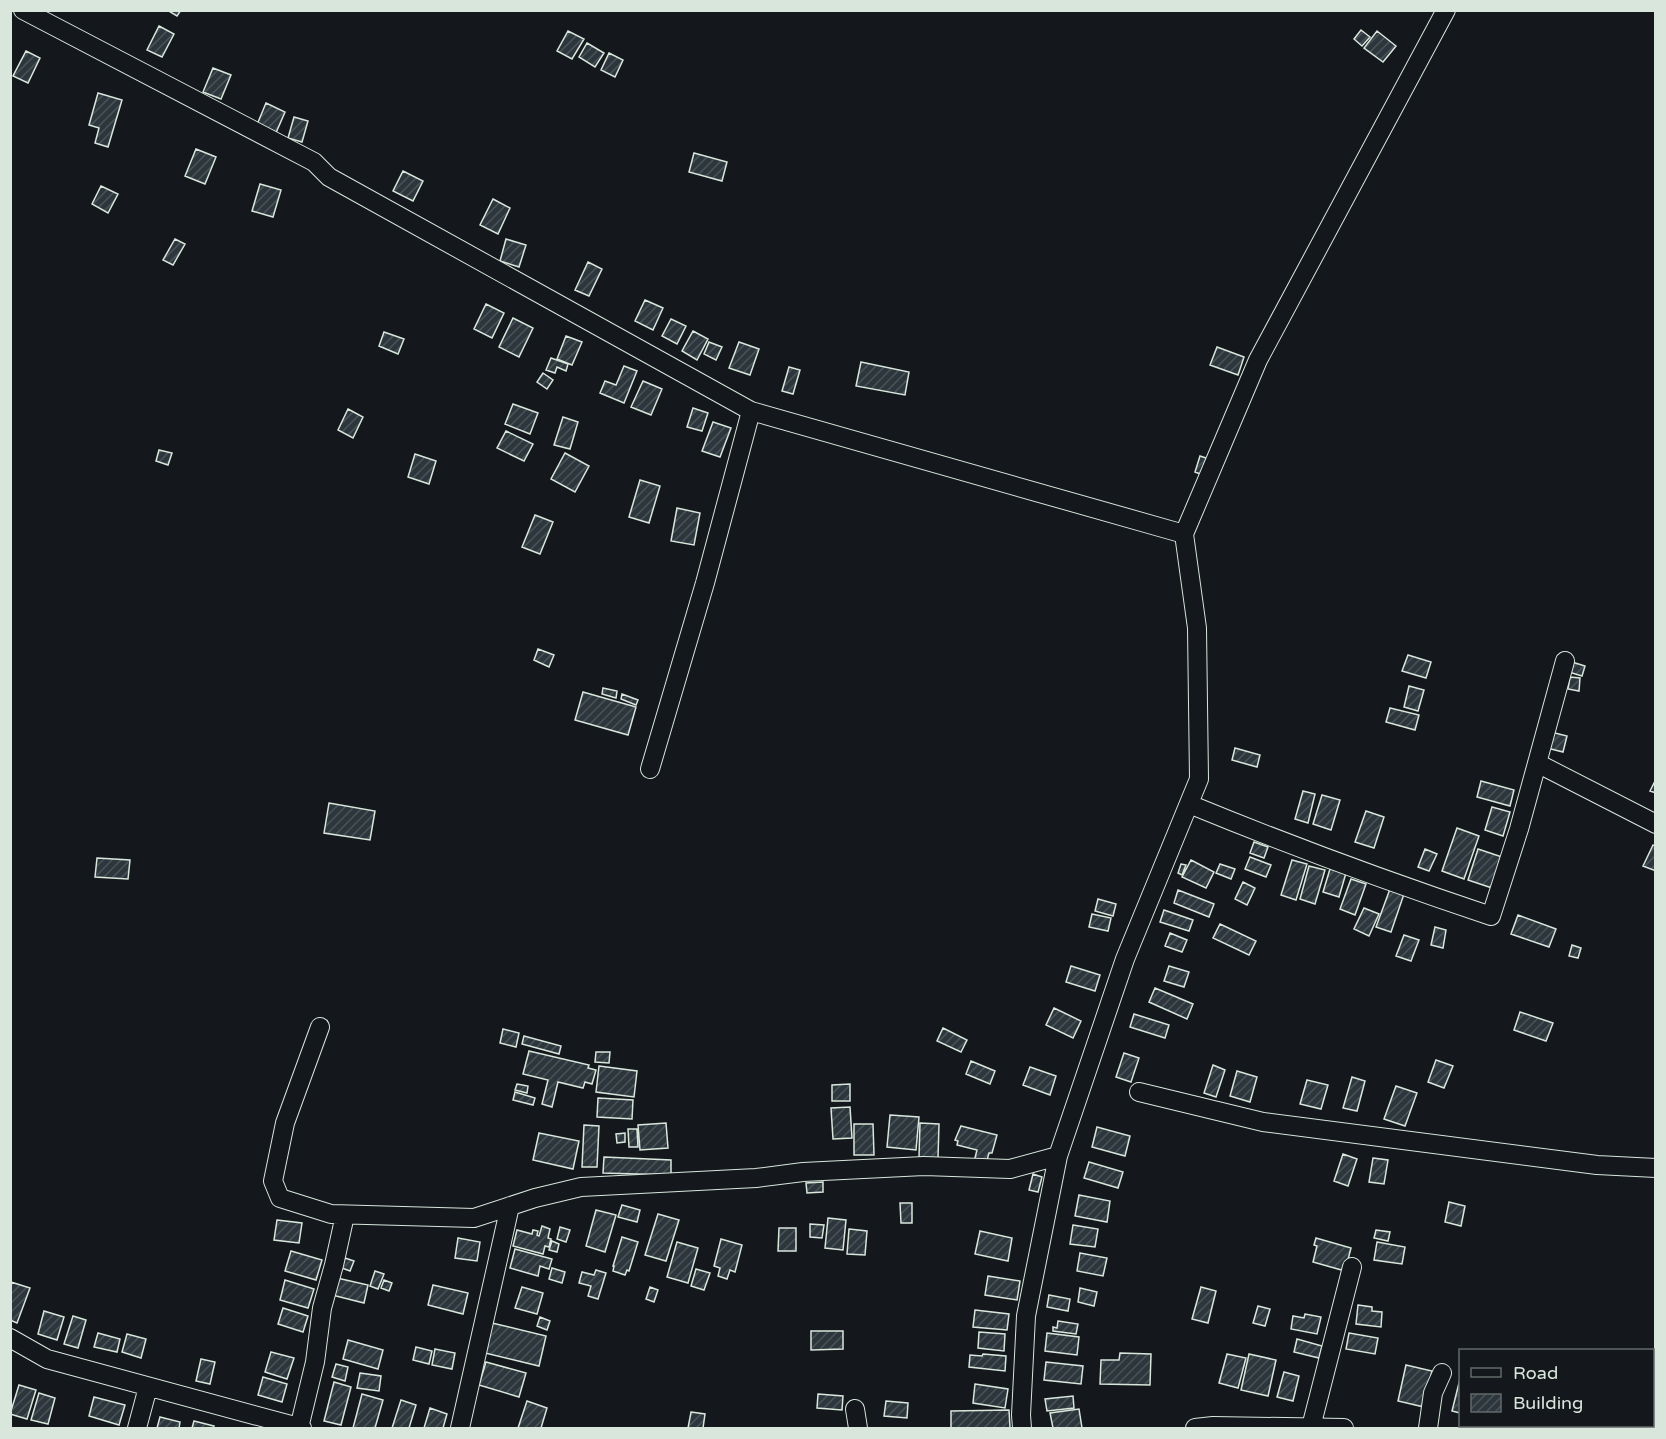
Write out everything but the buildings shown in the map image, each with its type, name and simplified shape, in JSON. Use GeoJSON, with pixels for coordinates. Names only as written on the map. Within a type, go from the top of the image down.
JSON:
{"type":"FeatureCollection","features":[{"type":"Feature","properties":{"kind":"street"},"geometry":{"type":"LineString","coordinates":[[23,10],[314,162],[329,177],[751,411],[1184,534]]}},
{"type":"Feature","properties":{"kind":"street"},"geometry":{"type":"LineString","coordinates":[[1023,1428],[1021,1415],[1026,1317],[1058,1156],[1125,959],[1199,779],[1197,628],[1184,534],[1258,360],[1446,10]]}},
{"type":"Feature","properties":{"kind":"street"},"geometry":{"type":"LineString","coordinates":[[650,769],[702,594],[751,411]]}},
{"type":"Feature","properties":{"kind":"street"},"geometry":{"type":"LineString","coordinates":[[1189,804],[1367,874],[1491,916],[1519,829],[1565,661]]}},
{"type":"Feature","properties":{"kind":"street"},"geometry":{"type":"LineString","coordinates":[[1537,763],[1656,824]]}},
{"type":"Feature","properties":{"kind":"street"},"geometry":{"type":"LineString","coordinates":[[320,1027],[285,1123],[273,1181],[280,1198],[331,1214],[474,1218],[581,1187],[756,1178],[803,1172],[902,1167],[1010,1169],[1058,1156]]}},
{"type":"Feature","properties":{"kind":"street"},"geometry":{"type":"LineString","coordinates":[[1139,1092],[1263,1122],[1597,1165],[1656,1168]]}},
{"type":"Feature","properties":{"kind":"street"},"geometry":{"type":"LineString","coordinates":[[460,1428],[510,1206]]}},
{"type":"Feature","properties":{"kind":"street"},"geometry":{"type":"LineString","coordinates":[[10,1338],[47,1359],[300,1428],[315,1362],[322,1308],[345,1215]]}},
{"type":"Feature","properties":{"kind":"street"},"geometry":{"type":"LineString","coordinates":[[1311,1427],[1352,1267]]}},
{"type":"Feature","properties":{"kind":"street"},"geometry":{"type":"LineString","coordinates":[[1428,1428],[1433,1393],[1442,1373]]}},
{"type":"Feature","properties":{"kind":"street"},"geometry":{"type":"LineString","coordinates":[[137,1428],[148,1387]]}},
{"type":"Feature","properties":{"kind":"street"},"geometry":{"type":"LineString","coordinates":[[855,1409],[858,1428]]}},
{"type":"Feature","properties":{"kind":"street"},"geometry":{"type":"LineString","coordinates":[[1195,1428],[1213,1426],[1344,1428]]}}]}
